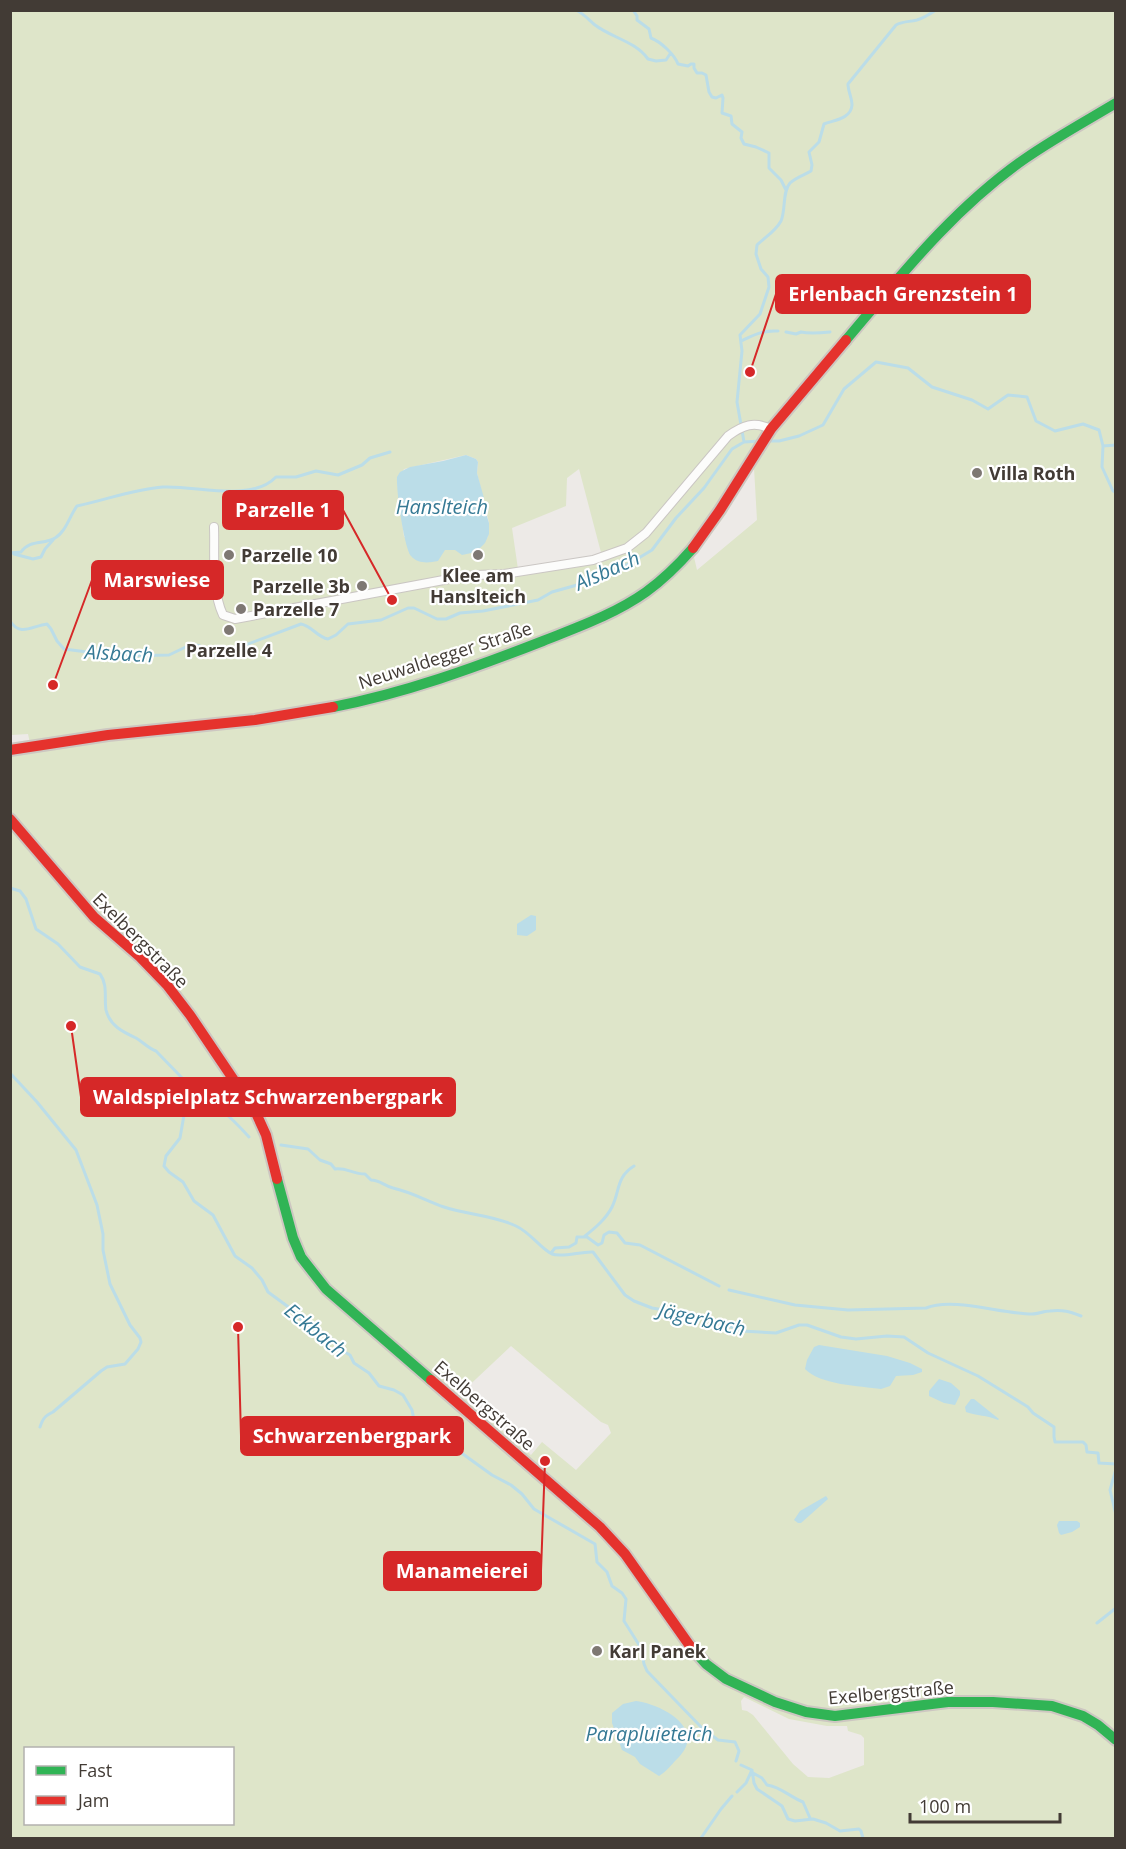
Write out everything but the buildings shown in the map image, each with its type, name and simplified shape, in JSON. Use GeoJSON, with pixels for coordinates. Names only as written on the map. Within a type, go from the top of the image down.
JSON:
{"type":"FeatureCollection","features":[{"type":"Feature","properties":{"kind":"main road","name":"Neuwaldegger Straße"},"geometry":{"type":"LineString","coordinates":[[10,750],[140,731],[220,724],[351,703],[408,688],[532,645],[617,609],[640,596],[659,583],[701,539],[769,432],[908,266],[957,216],[992,185],[1026,159],[1116,103]]}},
{"type":"Feature","properties":{"kind":"main road","name":"Exelbergstraße"},"geometry":{"type":"LineString","coordinates":[[10,819],[94,917],[140,957],[167,985],[256,1113],[272,1150],[293,1238],[308,1268],[326,1289],[600,1527],[638,1571],[695,1653],[716,1672],[767,1699],[796,1710],[816,1714],[843,1715],[958,1702],[1038,1705],[1064,1709],[1083,1716],[1116,1740]]}},
{"type":"Feature","properties":{"kind":"street"},"geometry":{"type":"LineString","coordinates":[[214,527],[218,605],[223,615],[235,619],[449,579],[504,574],[593,560],[627,548],[646,533],[728,436],[736,430],[762,425],[769,432]]}},
{"type":"Feature","properties":{"kind":"green space"},"geometry":{"type":"Polygon","coordinates":[[[11,11],[1115,11],[1115,1838],[11,1838],[10,756],[32,752],[28,734],[11,735],[11,11]],[[466,455],[404,469],[397,481],[404,537],[445,550],[455,550],[488,537],[489,523],[477,473],[478,462],[466,455]],[[754,468],[726,514],[694,557],[697,570],[757,520],[754,468]],[[579,469],[567,478],[566,506],[512,528],[519,576],[585,566],[603,560],[579,469]],[[511,1346],[460,1394],[531,1455],[542,1442],[576,1470],[611,1433],[608,1425],[601,1422],[511,1346]],[[744,1697],[741,1701],[742,1710],[753,1715],[793,1764],[808,1777],[829,1778],[864,1765],[864,1738],[848,1731],[847,1726],[827,1726],[789,1719],[744,1697]]]}},
{"type":"Feature","properties":{"kind":"water","name":"Hanslteich"},"geometry":{"type":"Polygon","coordinates":[[[466,455],[478,462],[477,473],[489,523],[489,534],[485,543],[476,552],[462,555],[455,550],[445,550],[438,561],[420,562],[408,551],[399,505],[397,477],[400,472],[410,467],[466,455]]]}},
{"type":"Feature","properties":{"kind":"water"},"geometry":{"type":"Polygon","coordinates":[[[531,915],[536,916],[536,930],[527,936],[517,935],[517,924],[531,915]]]}},
{"type":"Feature","properties":{"kind":"water"},"geometry":{"type":"Polygon","coordinates":[[[819,1345],[887,1356],[910,1363],[922,1369],[922,1372],[896,1376],[890,1386],[881,1389],[830,1382],[805,1369],[814,1347],[819,1345]]]}},
{"type":"Feature","properties":{"kind":"water"},"geometry":{"type":"Polygon","coordinates":[[[939,1379],[951,1383],[960,1391],[955,1405],[929,1396],[929,1391],[939,1379]]]}},
{"type":"Feature","properties":{"kind":"water"},"geometry":{"type":"Polygon","coordinates":[[[971,1399],[999,1419],[966,1412],[965,1407],[971,1399]]]}},
{"type":"Feature","properties":{"kind":"water"},"geometry":{"type":"Polygon","coordinates":[[[826,1496],[828,1499],[801,1523],[794,1520],[800,1511],[826,1496]]]}},
{"type":"Feature","properties":{"kind":"water"},"geometry":{"type":"Polygon","coordinates":[[[1059,1521],[1077,1521],[1080,1527],[1061,1535],[1057,1525],[1059,1521]]]}},
{"type":"Feature","properties":{"kind":"water","name":"Parapluieteich"},"geometry":{"type":"Polygon","coordinates":[[[636,1701],[652,1705],[670,1714],[684,1727],[687,1734],[687,1743],[683,1752],[659,1776],[622,1750],[612,1723],[612,1713],[623,1704],[636,1701]]]}},
{"type":"Feature","properties":{"kind":"waterway"},"geometry":{"type":"LineString","coordinates":[[576,10],[595,25],[637,48],[648,59],[666,60],[670,54]]}},
{"type":"Feature","properties":{"kind":"waterway"},"geometry":{"type":"LineString","coordinates":[[633,10],[637,20],[649,29],[651,38],[667,49],[678,64],[688,66],[694,64],[697,73],[706,75],[712,97],[722,95],[722,113],[731,116],[732,124],[742,132],[741,138],[744,144],[769,153],[769,168],[781,180],[786,190]]}},
{"type":"Feature","properties":{"kind":"waterway"},"geometry":{"type":"LineString","coordinates":[[744,442],[737,402],[742,351],[740,335],[760,314],[769,287],[768,277],[761,269],[756,254],[757,245],[779,225],[786,191],[790,183],[811,171],[809,152],[819,142],[824,124],[845,116],[851,110],[852,102],[848,84],[896,25],[920,19],[936,10]]}},
{"type":"Feature","properties":{"kind":"waterway"},"geometry":{"type":"LineString","coordinates":[[741,341],[763,332],[778,331]]}},
{"type":"Feature","properties":{"kind":"waterway"},"geometry":{"type":"LineString","coordinates":[[786,332],[796,334],[830,332]]}},
{"type":"Feature","properties":{"kind":"waterway","name":"Alsbach"},"geometry":{"type":"LineString","coordinates":[[767,441],[779,441],[799,436],[823,425],[844,389],[876,362],[908,368],[932,387],[972,400],[988,409],[1008,395],[1027,397],[1036,421],[1055,431],[1083,424],[1099,430],[1103,446],[1102,467],[1113,491],[1116,492]]}},
{"type":"Feature","properties":{"kind":"waterway","name":"Alsbach"},"geometry":{"type":"LineString","coordinates":[[10,621],[22,630],[47,624],[64,649],[118,656],[169,655],[192,644],[200,646],[208,655],[219,655],[301,624],[328,639],[348,624],[381,620],[408,608],[414,608],[437,619],[446,619],[460,613],[483,611],[538,600],[552,592],[595,580],[652,550],[676,518],[704,488],[732,449],[744,442],[760,441]]}},
{"type":"Feature","properties":{"kind":"waterway"},"geometry":{"type":"LineString","coordinates":[[1103,446],[1116,445]]}},
{"type":"Feature","properties":{"kind":"waterway"},"geometry":{"type":"LineString","coordinates":[[10,553],[21,552],[29,545],[55,538],[65,528],[77,506],[152,488],[176,487],[238,491],[265,485],[276,477],[296,477],[316,471],[338,475],[362,465],[370,458],[390,452]]}},
{"type":"Feature","properties":{"kind":"waterway"},"geometry":{"type":"LineString","coordinates":[[14,554],[33,559],[41,557],[53,540]]}},
{"type":"Feature","properties":{"kind":"waterway","name":"Eckbach"},"geometry":{"type":"LineString","coordinates":[[10,888],[20,891],[26,899],[36,929],[58,944],[80,967],[100,974],[105,987],[106,1010],[114,1024],[156,1051],[185,1081],[186,1086],[179,1104],[184,1115],[180,1138],[166,1156],[164,1166],[183,1182],[194,1201],[213,1215],[235,1256],[252,1268],[268,1292],[298,1314],[305,1327],[320,1331],[330,1337],[341,1350],[350,1355],[354,1363],[369,1373],[379,1386],[403,1395],[412,1410],[415,1425],[441,1427],[449,1444],[492,1475],[511,1485],[534,1509],[595,1544],[597,1562],[607,1572],[612,1586],[626,1599],[624,1621],[641,1648],[647,1671],[702,1728],[718,1740],[735,1742],[739,1751],[736,1761]]}},
{"type":"Feature","properties":{"kind":"waterway"},"geometry":{"type":"LineString","coordinates":[[10,1073],[76,1150],[97,1205],[110,1284],[141,1342],[125,1364],[107,1367],[101,1371],[46,1416],[40,1427]]}},
{"type":"Feature","properties":{"kind":"waterway","name":"Jägerbach"},"geometry":{"type":"LineString","coordinates":[[186,1086],[204,1096],[249,1137]]}},
{"type":"Feature","properties":{"kind":"waterway","name":"Jägerbach"},"geometry":{"type":"LineString","coordinates":[[281,1145],[308,1149],[335,1169],[365,1174],[371,1180],[444,1207],[507,1222],[521,1229],[552,1254],[593,1252],[625,1295],[652,1308],[707,1317],[742,1331],[776,1333],[799,1325],[807,1325],[841,1337],[856,1339],[904,1337],[928,1353],[978,1376],[1028,1407],[1054,1427],[1055,1442],[1083,1442],[1087,1452],[1098,1453],[1099,1463],[1116,1464]]}},
{"type":"Feature","properties":{"kind":"waterway"},"geometry":{"type":"LineString","coordinates":[[585,1236],[607,1215],[615,1201],[621,1180],[634,1166]]}},
{"type":"Feature","properties":{"kind":"waterway"},"geometry":{"type":"LineString","coordinates":[[551,1253],[555,1248],[569,1247],[576,1243],[577,1237],[587,1237],[598,1245],[602,1243],[604,1235],[609,1232],[617,1233],[625,1243],[640,1245],[719,1286]]}},
{"type":"Feature","properties":{"kind":"waterway"},"geometry":{"type":"LineString","coordinates":[[729,1290],[795,1305],[848,1310],[926,1308],[950,1304],[1032,1314],[1062,1311],[1081,1316]]}},
{"type":"Feature","properties":{"kind":"waterway"},"geometry":{"type":"LineString","coordinates":[[1116,1469],[1110,1490],[1116,1515]]}},
{"type":"Feature","properties":{"kind":"waterway"},"geometry":{"type":"LineString","coordinates":[[1116,1516],[1116,1526]]}},
{"type":"Feature","properties":{"kind":"waterway"},"geometry":{"type":"LineString","coordinates":[[1097,1623],[1116,1608]]}},
{"type":"Feature","properties":{"kind":"waterway","name":"Eckbach"},"geometry":{"type":"LineString","coordinates":[[741,1765],[752,1770],[757,1789],[782,1806],[788,1819],[795,1821],[813,1819],[840,1831],[859,1829],[863,1838]]}},
{"type":"Feature","properties":{"kind":"waterway"},"geometry":{"type":"LineString","coordinates":[[737,1792],[746,1783],[752,1770]]}},
{"type":"Feature","properties":{"kind":"waterway"},"geometry":{"type":"LineString","coordinates":[[753,1773],[762,1778],[767,1785],[803,1802],[810,1818]]}},
{"type":"Feature","properties":{"kind":"waterway"},"geometry":{"type":"LineString","coordinates":[[701,1838],[732,1796]]}},
{"type":"Feature","properties":{"kind":"traffic: fast"},"geometry":{"type":"LineString","coordinates":[[846,340],[930,243],[976,198],[1026,158],[1116,103]]}},
{"type":"Feature","properties":{"kind":"traffic: fast"},"geometry":{"type":"LineString","coordinates":[[333,707],[386,695],[439,679],[596,619],[646,592],[693,548]]}},
{"type":"Feature","properties":{"kind":"traffic: fast"},"geometry":{"type":"LineString","coordinates":[[277,1179],[293,1238],[301,1257],[326,1289],[431,1380]]}},
{"type":"Feature","properties":{"kind":"traffic: fast"},"geometry":{"type":"LineString","coordinates":[[690,1646],[706,1664],[726,1679],[775,1702],[806,1712],[835,1716],[948,1702],[1052,1706],[1083,1716],[1116,1740]]}},
{"type":"Feature","properties":{"kind":"traffic: jam"},"geometry":{"type":"LineString","coordinates":[[693,548],[771,429],[846,340]]}},
{"type":"Feature","properties":{"kind":"traffic: jam"},"geometry":{"type":"LineString","coordinates":[[10,750],[108,735],[255,720],[333,707]]}},
{"type":"Feature","properties":{"kind":"traffic: jam"},"geometry":{"type":"LineString","coordinates":[[10,819],[94,917],[140,957],[167,985],[190,1015],[256,1113],[266,1135],[277,1179]]}},
{"type":"Feature","properties":{"kind":"traffic: jam"},"geometry":{"type":"LineString","coordinates":[[431,1380],[600,1527],[625,1554],[690,1646]]}},
{"type":"Feature","properties":{"kind":"place","name":"Erlenbach Grenzstein 1"},"geometry":{"type":"Point","coordinates":[750,372]}},
{"type":"Feature","properties":{"kind":"place","name":"Villa Roth"},"geometry":{"type":"Point","coordinates":[977,473]}},
{"type":"Feature","properties":{"kind":"place","name":"Parzelle 10"},"geometry":{"type":"Point","coordinates":[229,555]}},
{"type":"Feature","properties":{"kind":"place","name":"Klee am Hanslteich"},"geometry":{"type":"Point","coordinates":[478,555]}},
{"type":"Feature","properties":{"kind":"place","name":"Parzelle 3b"},"geometry":{"type":"Point","coordinates":[362,586]}},
{"type":"Feature","properties":{"kind":"place","name":"Parzelle 1"},"geometry":{"type":"Point","coordinates":[392,600]}},
{"type":"Feature","properties":{"kind":"place","name":"Parzelle 7"},"geometry":{"type":"Point","coordinates":[241,609]}},
{"type":"Feature","properties":{"kind":"place","name":"Parzelle 4"},"geometry":{"type":"Point","coordinates":[229,630]}},
{"type":"Feature","properties":{"kind":"place","name":"Marswiese"},"geometry":{"type":"Point","coordinates":[53,685]}},
{"type":"Feature","properties":{"kind":"place","name":"Waldspielplatz Schwarzenbergpark"},"geometry":{"type":"Point","coordinates":[71,1026]}},
{"type":"Feature","properties":{"kind":"place","name":"Schwarzenbergpark"},"geometry":{"type":"Point","coordinates":[238,1327]}},
{"type":"Feature","properties":{"kind":"place","name":"Manameierei"},"geometry":{"type":"Point","coordinates":[545,1461]}},
{"type":"Feature","properties":{"kind":"place","name":"Karl Panek"},"geometry":{"type":"Point","coordinates":[597,1651]}}]}
